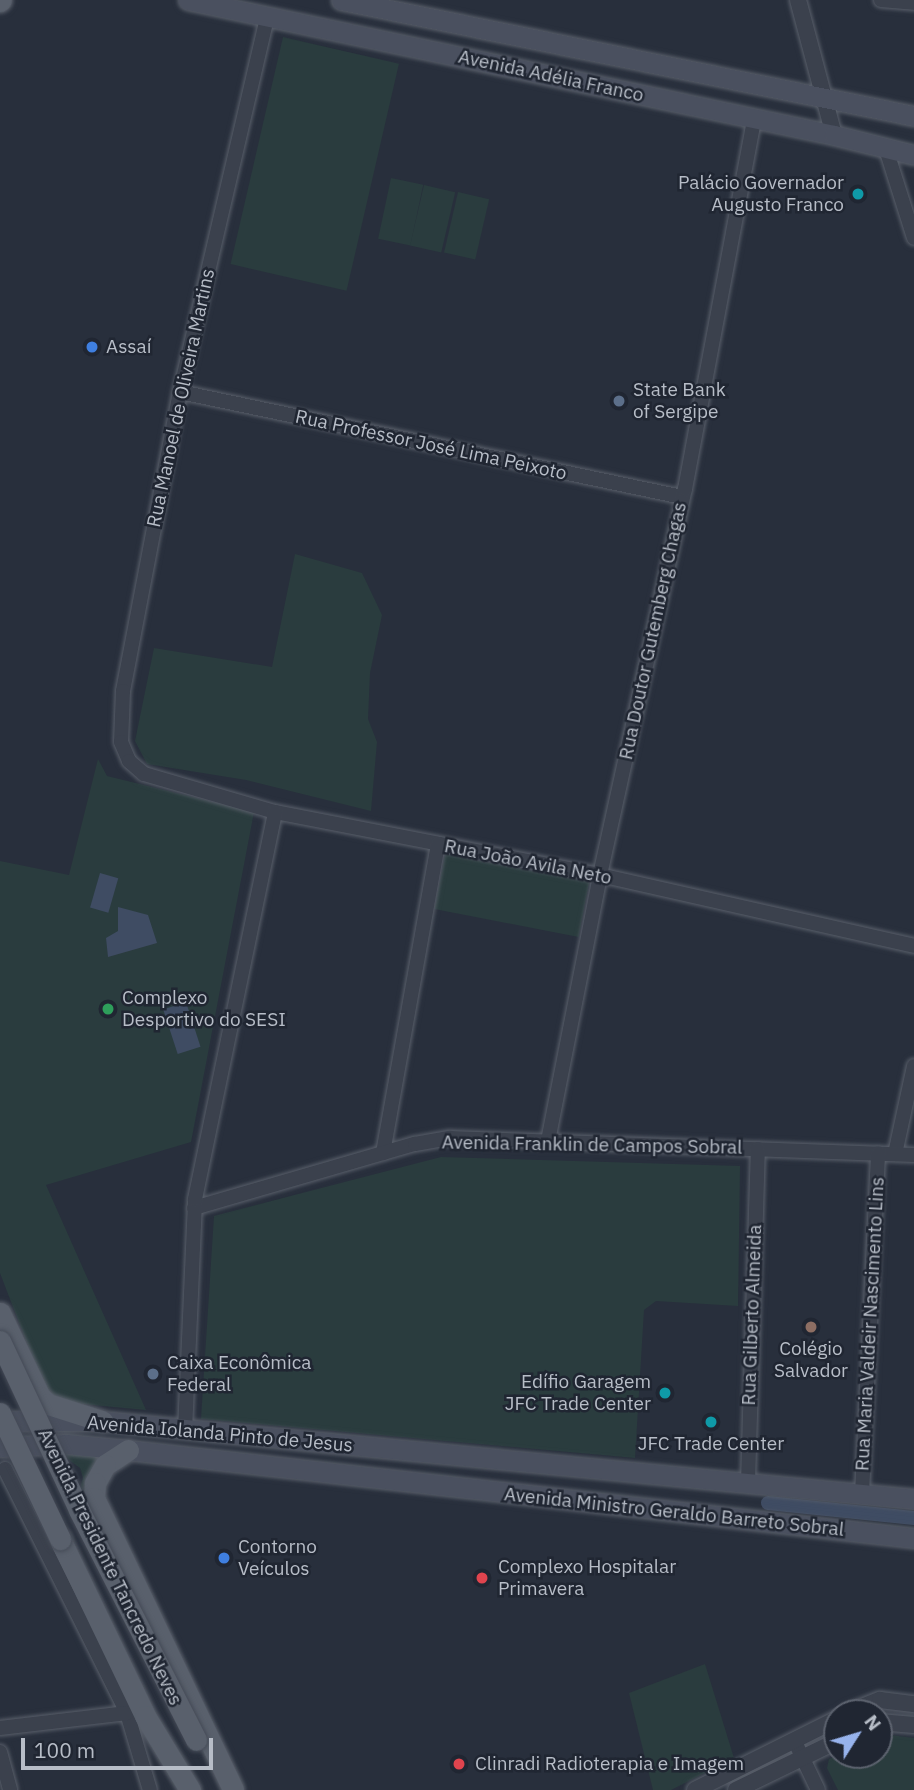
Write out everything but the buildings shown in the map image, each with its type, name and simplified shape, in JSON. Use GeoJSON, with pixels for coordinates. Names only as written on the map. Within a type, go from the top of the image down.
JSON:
{"type":"FeatureCollection","features":[{"type":"Feature","properties":{"kind":"main road","name":"Avenida Adélia Franco"},"geometry":{"type":"LineString","coordinates":[[188,0],[834,135],[914,155]]}},
{"type":"Feature","properties":{"kind":"main road","name":"Avenida Adélia Franco"},"geometry":{"type":"LineString","coordinates":[[341,0],[914,116]]}},
{"type":"Feature","properties":{"kind":"main road"},"geometry":{"type":"LineString","coordinates":[[0,1313],[40,1397],[48,1404],[102,1421]]}},
{"type":"Feature","properties":{"kind":"main road","name":"Avenida Presidente Tancredo Neves"},"geometry":{"type":"LineString","coordinates":[[0,1341],[79,1510],[196,1741],[226,1790]]}},
{"type":"Feature","properties":{"kind":"main road","name":"Avenida Presidente Tancredo Neves"},"geometry":{"type":"LineString","coordinates":[[0,1413],[162,1747],[190,1790]]}},
{"type":"Feature","properties":{"kind":"main road","name":"Avenida Iolanda Pinto de Jesus"},"geometry":{"type":"LineString","coordinates":[[0,1421],[102,1421],[439,1455]]}},
{"type":"Feature","properties":{"kind":"main road"},"geometry":{"type":"LineString","coordinates":[[260,1465],[268,1451],[261,1439]]}},
{"type":"Feature","properties":{"kind":"main road","name":"Avenida Iolanda Pinto de Jesus"},"geometry":{"type":"LineString","coordinates":[[0,1447],[66,1444],[434,1486]]}},
{"type":"Feature","properties":{"kind":"main road"},"geometry":{"type":"LineString","coordinates":[[128,1450],[105,1465],[95,1483],[94,1498],[233,1790]]}},
{"type":"Feature","properties":{"kind":"main road","name":"Avenida Ministro Geraldo Barreto Sobral"},"geometry":{"type":"LineString","coordinates":[[439,1455],[914,1499]]}},
{"type":"Feature","properties":{"kind":"main road"},"geometry":{"type":"LineString","coordinates":[[434,1486],[431,1468],[439,1455]]}},
{"type":"Feature","properties":{"kind":"main road","name":"Avenida Ministro Geraldo Barreto Sobral"},"geometry":{"type":"LineString","coordinates":[[434,1486],[914,1538]]}},
{"type":"Feature","properties":{"kind":"main road"},"geometry":{"type":"LineString","coordinates":[[162,1747],[179,1790]]}},
{"type":"Feature","properties":{"kind":"street"},"geometry":{"type":"LineString","coordinates":[[798,0],[834,135]]}},
{"type":"Feature","properties":{"kind":"street"},"geometry":{"type":"LineString","coordinates":[[881,0],[914,3]]}},
{"type":"Feature","properties":{"kind":"street","name":"Rua Manoel de Oliveira Martins"},"geometry":{"type":"LineString","coordinates":[[144,774],[129,761],[121,742],[123,691],[180,392],[267,18]]}},
{"type":"Feature","properties":{"kind":"street","name":"Rua Doutor Gutemberg Chagas"},"geometry":{"type":"LineString","coordinates":[[548,1141],[600,875],[682,498],[754,120]]}},
{"type":"Feature","properties":{"kind":"street"},"geometry":{"type":"LineString","coordinates":[[886,149],[914,238]]}},
{"type":"Feature","properties":{"kind":"street"},"geometry":{"type":"LineString","coordinates":[[897,181],[914,184]]}},
{"type":"Feature","properties":{"kind":"street","name":"Rua Professor José Lima Peixoto"},"geometry":{"type":"LineString","coordinates":[[180,392],[682,498]]}},
{"type":"Feature","properties":{"kind":"street","name":"Rua João Avila Neto"},"geometry":{"type":"LineString","coordinates":[[144,774],[275,811],[600,875],[914,946]]}},
{"type":"Feature","properties":{"kind":"street"},"geometry":{"type":"LineString","coordinates":[[185,1431],[194,1208],[275,811]]}},
{"type":"Feature","properties":{"kind":"street"},"geometry":{"type":"LineString","coordinates":[[383,1153],[438,844]]}},
{"type":"Feature","properties":{"kind":"street"},"geometry":{"type":"LineString","coordinates":[[895,1154],[914,1066]]}},
{"type":"Feature","properties":{"kind":"street","name":"Avenida Franklin de Campos Sobral"},"geometry":{"type":"LineString","coordinates":[[194,1208],[383,1153],[450,1138],[914,1154]]}},
{"type":"Feature","properties":{"kind":"street","name":"Rua Gilberto Almeida"},"geometry":{"type":"LineString","coordinates":[[748,1482],[758,1149]]}},
{"type":"Feature","properties":{"kind":"street","name":"Rua Maria Valdeir Nascimento Lins"},"geometry":{"type":"LineString","coordinates":[[862,1494],[878,1153]]}},
{"type":"Feature","properties":{"kind":"street"},"geometry":{"type":"LineString","coordinates":[[5,1469],[127,1713],[150,1790]]}},
{"type":"Feature","properties":{"kind":"street"},"geometry":{"type":"LineString","coordinates":[[893,1702],[914,1704]]}},
{"type":"Feature","properties":{"kind":"street"},"geometry":{"type":"LineString","coordinates":[[0,1728],[127,1713]]}},
{"type":"Feature","properties":{"kind":"street"},"geometry":{"type":"LineString","coordinates":[[893,1723],[914,1725]]}},
{"type":"Feature","properties":{"kind":"street"},"geometry":{"type":"LineString","coordinates":[[695,1790],[823,1727]]}},
{"type":"Feature","properties":{"kind":"street"},"geometry":{"type":"LineString","coordinates":[[795,1742],[818,1790]]}},
{"type":"Feature","properties":{"kind":"street"},"geometry":{"type":"LineString","coordinates":[[736,1790],[823,1748]]}},
{"type":"Feature","properties":{"kind":"street"},"geometry":{"type":"LineString","coordinates":[[0,1752],[10,1790]]}},
{"type":"Feature","properties":{"kind":"shaded area"},"geometry":{"type":"Polygon","coordinates":[[[283,37],[399,64],[347,291],[231,264],[283,37]]]}},
{"type":"Feature","properties":{"kind":"shaded area"},"geometry":{"type":"Polygon","coordinates":[[[391,178],[423,185],[410,246],[378,239],[391,178]]]}},
{"type":"Feature","properties":{"kind":"shaded area"},"geometry":{"type":"Polygon","coordinates":[[[424,185],[455,192],[441,253],[410,245],[424,185]]]}},
{"type":"Feature","properties":{"kind":"shaded area"},"geometry":{"type":"Polygon","coordinates":[[[458,192],[489,199],[475,260],[444,252],[458,192]]]}},
{"type":"Feature","properties":{"kind":"shaded area"},"geometry":{"type":"Polygon","coordinates":[[[295,554],[362,573],[382,615],[370,673],[368,719],[377,742],[371,811],[246,780],[147,764],[135,741],[154,648],[272,667],[295,554]]]}},
{"type":"Feature","properties":{"kind":"shaded area","name":"Complexo Desportivo do SESI"},"geometry":{"type":"Polygon","coordinates":[[[98,759],[107,776],[254,812],[191,1142],[46,1185],[146,1410],[49,1401],[0,1273],[0,861],[69,875],[98,759]]]}},
{"type":"Feature","properties":{"kind":"shaded area"},"geometry":{"type":"Polygon","coordinates":[[[445,854],[589,882],[579,937],[434,909],[445,854]]]}},
{"type":"Feature","properties":{"kind":"shaded area"},"geometry":{"type":"Polygon","coordinates":[[[441,1157],[740,1166],[738,1306],[656,1301],[644,1310],[635,1458],[201,1419],[214,1216],[441,1157]]]}},
{"type":"Feature","properties":{"kind":"shaded area"},"geometry":{"type":"Polygon","coordinates":[[[64,1453],[107,1456],[82,1497],[79,1490],[83,1478],[80,1468],[66,1458],[64,1453]]]}},
{"type":"Feature","properties":{"kind":"shaded area"},"geometry":{"type":"Polygon","coordinates":[[[705,1664],[734,1758],[671,1790],[653,1790],[629,1693],[705,1664]]]}},
{"type":"Feature","properties":{"kind":"shaded area"},"geometry":{"type":"Polygon","coordinates":[[[893,1735],[914,1738],[914,1790],[838,1790],[828,1769],[893,1769],[893,1735]]]}},
{"type":"Feature","properties":{"kind":"water"},"geometry":{"type":"Polygon","coordinates":[[[100,873],[118,878],[108,913],[90,908],[100,873]]]}},
{"type":"Feature","properties":{"kind":"water"},"geometry":{"type":"Polygon","coordinates":[[[118,907],[148,915],[157,943],[108,957],[106,938],[118,931],[118,907]]]}},
{"type":"Feature","properties":{"kind":"water"},"geometry":{"type":"Polygon","coordinates":[[[186,1002],[201,1047],[178,1054],[163,1009],[186,1002]]]}},
{"type":"Feature","properties":{"kind":"waterway"},"geometry":{"type":"LineString","coordinates":[[768,1503],[914,1518]]}},
{"type":"Feature","properties":{"kind":"place","name":"Palácio Governador Augusto Franco"},"geometry":{"type":"Point","coordinates":[858,194]}},
{"type":"Feature","properties":{"kind":"place","name":"Assaí"},"geometry":{"type":"Point","coordinates":[92,347]}},
{"type":"Feature","properties":{"kind":"place","name":"State Bank of Sergipe"},"geometry":{"type":"Point","coordinates":[619,401]}},
{"type":"Feature","properties":{"kind":"place","name":"Complexo Desportivo do SESI"},"geometry":{"type":"Point","coordinates":[108,1009]}},
{"type":"Feature","properties":{"kind":"place","name":"Colégio Salvador"},"geometry":{"type":"Point","coordinates":[811,1327]}},
{"type":"Feature","properties":{"kind":"place","name":"Caixa Econômica Federal"},"geometry":{"type":"Point","coordinates":[153,1374]}},
{"type":"Feature","properties":{"kind":"place","name":"Edífio Garagem JFC Trade Center"},"geometry":{"type":"Point","coordinates":[665,1393]}},
{"type":"Feature","properties":{"kind":"place","name":"JFC Trade Center"},"geometry":{"type":"Point","coordinates":[711,1422]}},
{"type":"Feature","properties":{"kind":"place","name":"Contorno Veículos"},"geometry":{"type":"Point","coordinates":[224,1558]}},
{"type":"Feature","properties":{"kind":"place","name":"Complexo Hospitalar Primavera"},"geometry":{"type":"Point","coordinates":[482,1578]}},
{"type":"Feature","properties":{"kind":"place","name":"Clinradi Radioterapia e Imagem"},"geometry":{"type":"Point","coordinates":[459,1764]}}]}
